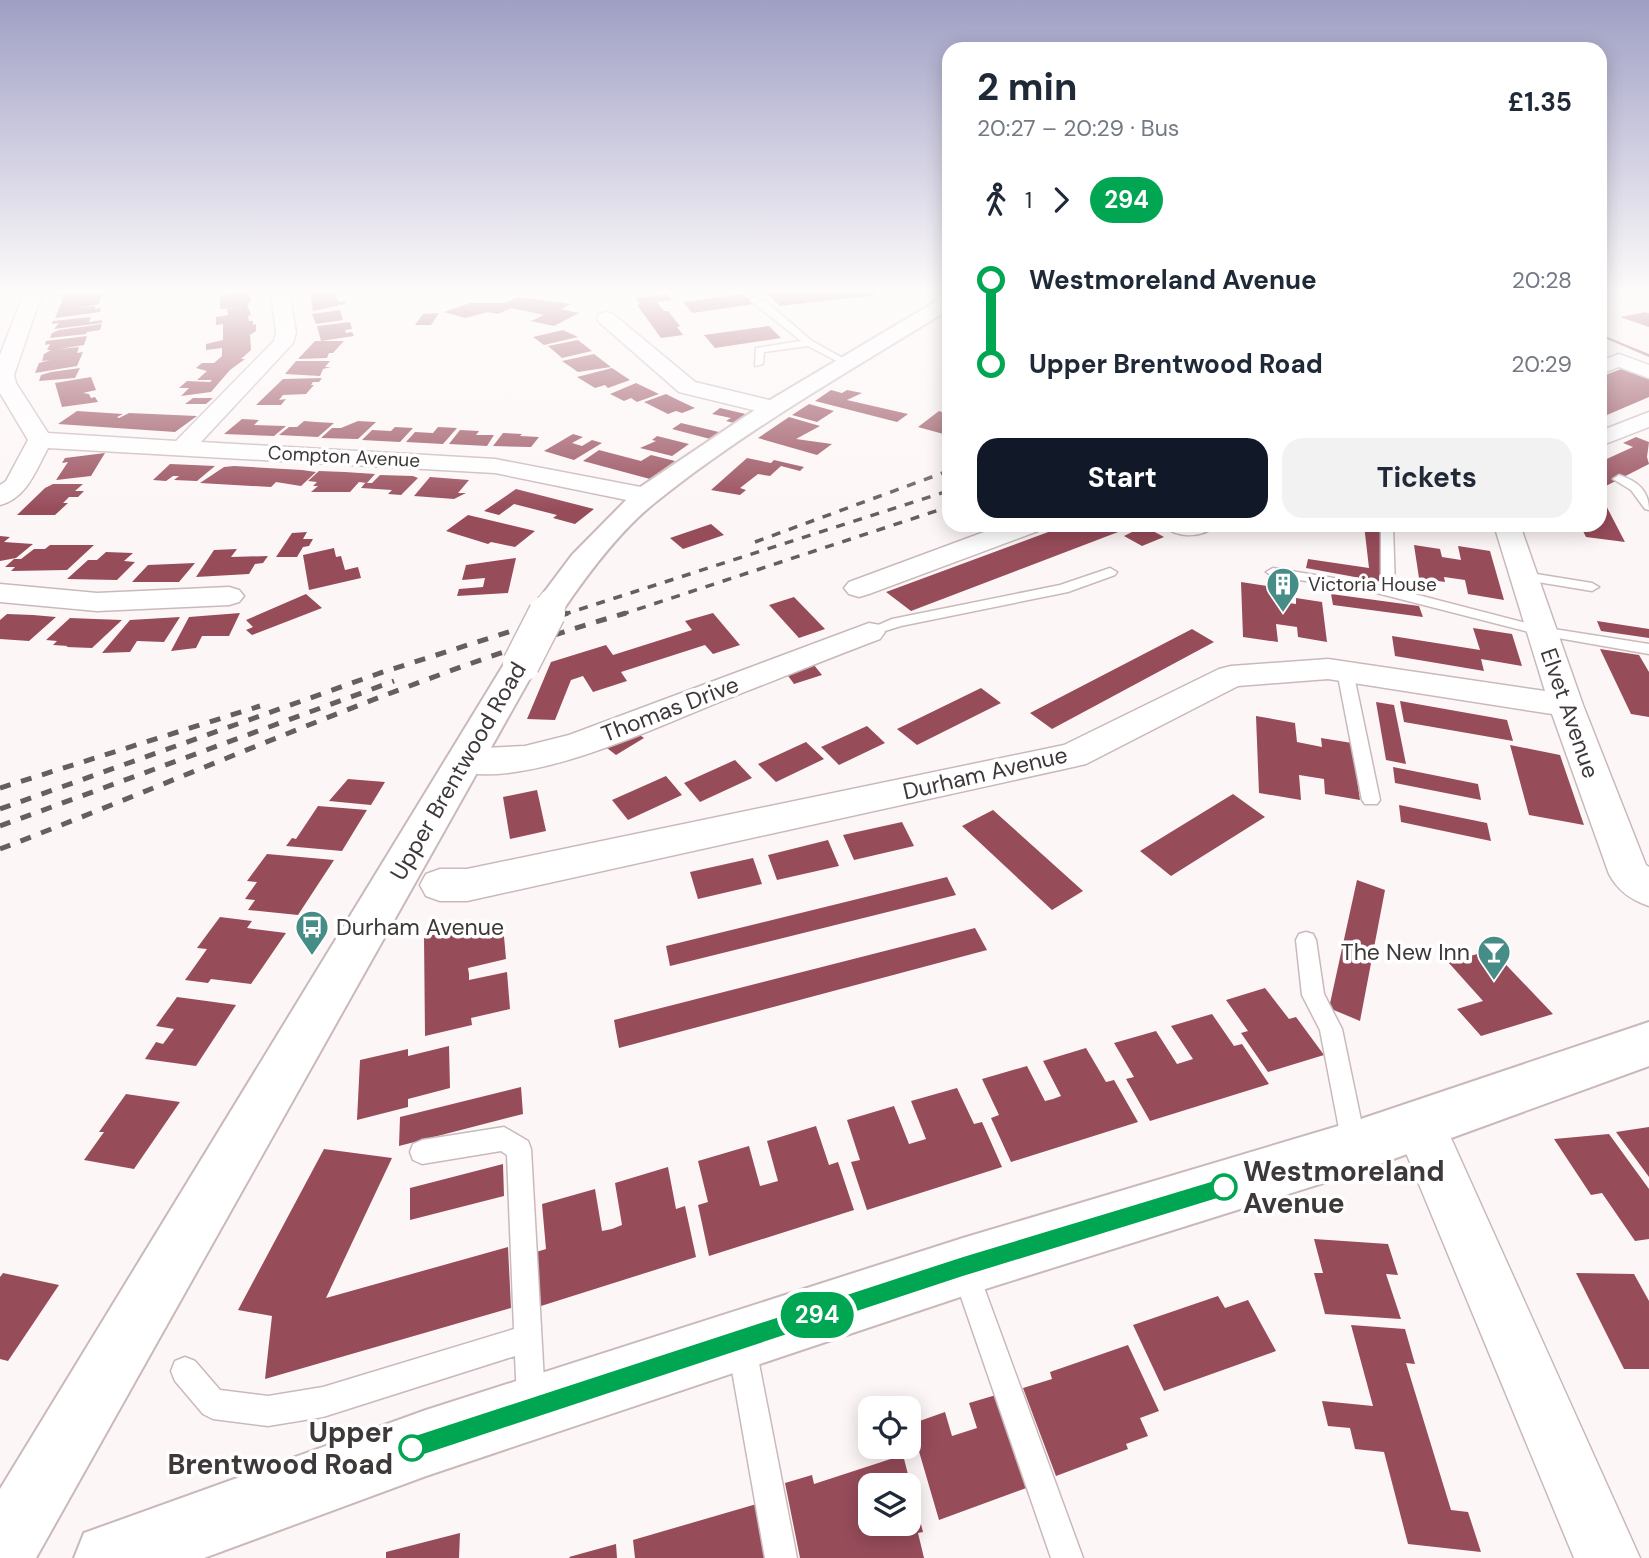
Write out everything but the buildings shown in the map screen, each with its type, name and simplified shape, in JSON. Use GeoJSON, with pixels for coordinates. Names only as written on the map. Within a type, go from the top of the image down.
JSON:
{"type":"FeatureCollection","features":[{"type":"Feature","properties":{"kind":"street"},"geometry":{"type":"LineString","coordinates":[[0,497],[16,485],[40,440],[5,383],[7,366]]}},
{"type":"Feature","properties":{"kind":"street"},"geometry":{"type":"LineString","coordinates":[[184,447],[261,366]]}},
{"type":"Feature","properties":{"kind":"street"},"geometry":{"type":"LineString","coordinates":[[662,366],[687,387],[773,408]]}},
{"type":"Feature","properties":{"kind":"street","name":"Upper Brentwood Road"},"geometry":{"type":"LineString","coordinates":[[0,1554],[417,882],[465,761],[521,664],[552,603],[582,561],[646,496],[773,408],[843,366]]}},
{"type":"Feature","properties":{"kind":"street"},"geometry":{"type":"LineString","coordinates":[[1626,366],[1649,372]]}},
{"type":"Feature","properties":{"kind":"street"},"geometry":{"type":"LineString","coordinates":[[1607,436],[1649,419]]}},
{"type":"Feature","properties":{"kind":"street","name":"Compton Avenue"},"geometry":{"type":"LineString","coordinates":[[40,440],[495,466],[646,496]]}},
{"type":"Feature","properties":{"kind":"street"},"geometry":{"type":"LineString","coordinates":[[859,588],[1009,532]]}},
{"type":"Feature","properties":{"kind":"street","name":"Elvet Avenue"},"geometry":{"type":"LineString","coordinates":[[1509,532],[1566,705],[1629,874],[1649,890]]}},
{"type":"Feature","properties":{"kind":"street"},"geometry":{"type":"LineString","coordinates":[[0,593],[97,602],[229,596]]}},
{"type":"Feature","properties":{"kind":"street","name":"Thomas Drive"},"geometry":{"type":"LineString","coordinates":[[465,761],[526,758],[578,745],[869,632]]}},
{"type":"Feature","properties":{"kind":"street","name":"Durham Avenue"},"geometry":{"type":"LineString","coordinates":[[417,882],[467,886],[1073,755],[1231,676],[1328,669],[1566,705]]}},
{"type":"Feature","properties":{"kind":"street"},"geometry":{"type":"LineString","coordinates":[[109,1558],[426,1443],[963,1267],[1355,1147],[1649,1044]]}},
{"type":"Feature","properties":{"kind":"street"},"geometry":{"type":"LineString","coordinates":[[1419,1124],[1607,1558]]}},
{"type":"Feature","properties":{"kind":"lane"},"geometry":{"type":"LineString","coordinates":[[1645,477],[1624,481],[1639,491],[1649,506]]}},
{"type":"Feature","properties":{"kind":"lane"},"geometry":{"type":"LineString","coordinates":[[1387,532],[1388,593]]}},
{"type":"Feature","properties":{"kind":"lane"},"geometry":{"type":"LineString","coordinates":[[869,632],[907,620],[1063,589],[1110,572]]}},
{"type":"Feature","properties":{"kind":"lane"},"geometry":{"type":"LineString","coordinates":[[1273,572],[1388,593],[1541,631],[1649,649]]}},
{"type":"Feature","properties":{"kind":"lane"},"geometry":{"type":"LineString","coordinates":[[1524,576],[1592,587]]}},
{"type":"Feature","properties":{"kind":"lane"},"geometry":{"type":"LineString","coordinates":[[1345,671],[1371,800]]}},
{"type":"Feature","properties":{"kind":"lane"},"geometry":{"type":"LineString","coordinates":[[1306,940],[1313,995],[1331,1030],[1355,1147]]}},
{"type":"Feature","properties":{"kind":"lane"},"geometry":{"type":"LineString","coordinates":[[422,1152],[504,1139],[519,1149],[532,1409]]}},
{"type":"Feature","properties":{"kind":"lane"},"geometry":{"type":"LineString","coordinates":[[963,1267],[1067,1558]]}},
{"type":"Feature","properties":{"kind":"lane"},"geometry":{"type":"LineString","coordinates":[[185,1371],[213,1404],[268,1411],[323,1402],[528,1338]]}},
{"type":"Feature","properties":{"kind":"lane"},"geometry":{"type":"LineString","coordinates":[[740,1340],[781,1558]]}},
{"type":"Feature","properties":{"kind":"railway"},"geometry":{"type":"LineString","coordinates":[[755,542],[942,473]]}},
{"type":"Feature","properties":{"kind":"railway"},"geometry":{"type":"LineString","coordinates":[[562,615],[942,493]]}},
{"type":"Feature","properties":{"kind":"railway"},"geometry":{"type":"LineString","coordinates":[[620,615],[942,509]]}},
{"type":"Feature","properties":{"kind":"railway"},"geometry":{"type":"LineString","coordinates":[[0,809],[380,673],[568,613]]}},
{"type":"Feature","properties":{"kind":"railway"},"geometry":{"type":"LineString","coordinates":[[0,849],[389,694],[467,665],[626,613]]}},
{"type":"Feature","properties":{"kind":"railway"},"geometry":{"type":"LineString","coordinates":[[0,826],[394,681]]}},
{"type":"Feature","properties":{"kind":"railway"},"geometry":{"type":"LineString","coordinates":[[0,788],[260,706]]}},
{"type":"Feature","properties":{"kind":"bus line","name":"294"},"geometry":{"type":"LineString","coordinates":[[412,1448],[963,1267],[1224,1187]]}},
{"type":"Feature","properties":{"kind":"place","name":"Victoria House"},"geometry":{"type":"Point","coordinates":[1283,614]}},
{"type":"Feature","properties":{"kind":"place","name":"Durham Avenue"},"geometry":{"type":"Point","coordinates":[312,957]}},
{"type":"Feature","properties":{"kind":"place","name":"The New Inn"},"geometry":{"type":"Point","coordinates":[1494,982]}},
{"type":"Feature","properties":{"kind":"place","name":"Westmoreland Avenue"},"geometry":{"type":"Point","coordinates":[1224,1187]}},
{"type":"Feature","properties":{"kind":"place","name":"Upper Brentwood Road"},"geometry":{"type":"Point","coordinates":[412,1448]}}]}
